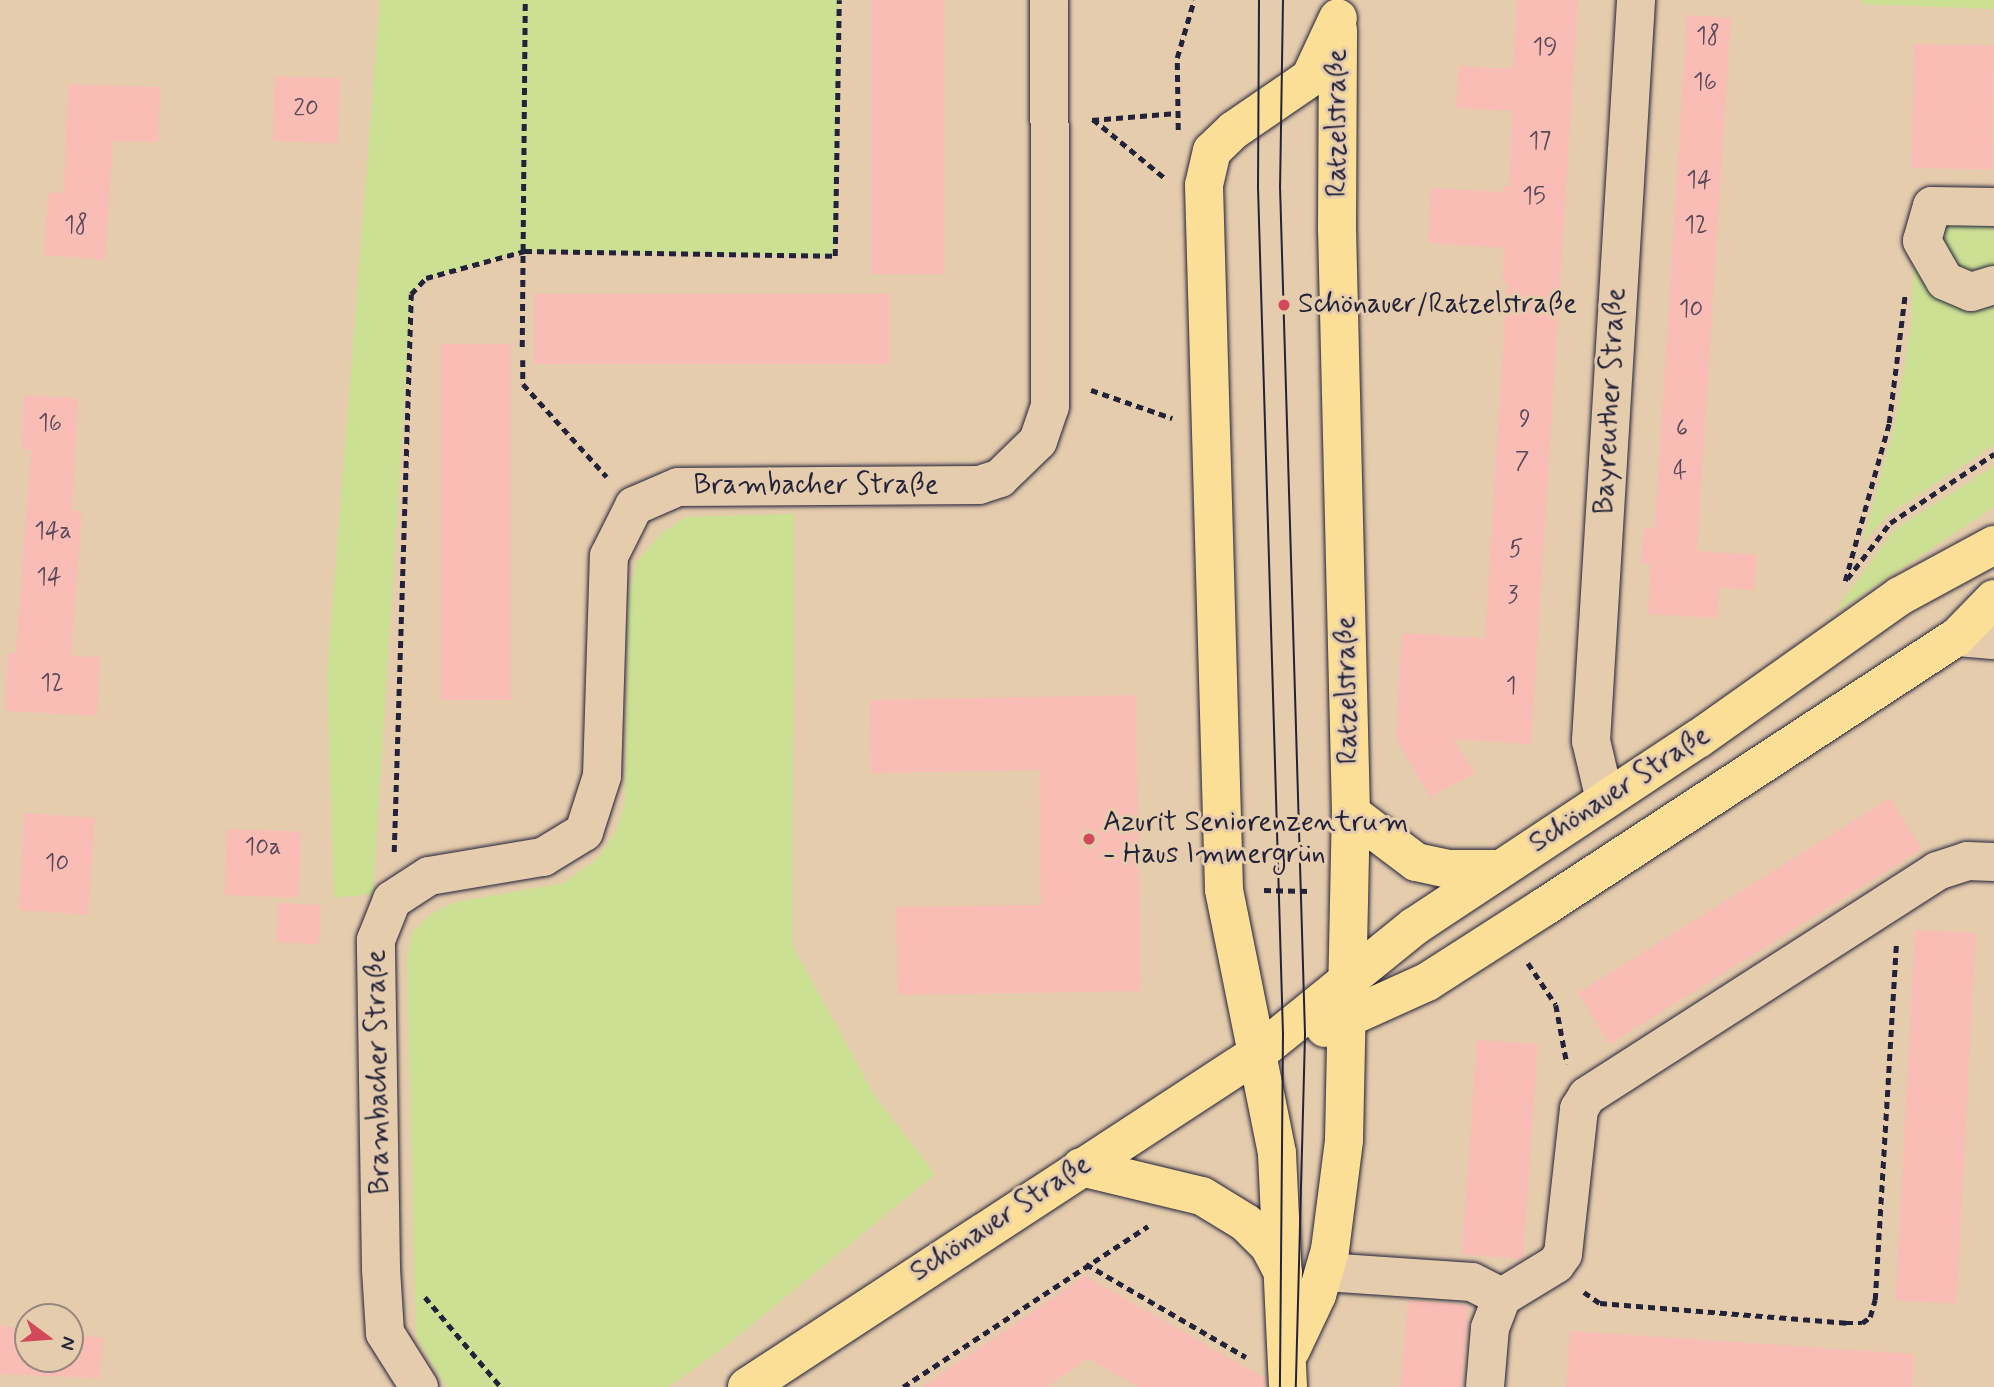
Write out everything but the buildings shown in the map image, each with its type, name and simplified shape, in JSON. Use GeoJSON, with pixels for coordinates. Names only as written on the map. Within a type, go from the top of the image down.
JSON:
{"type":"FeatureCollection","features":[{"type":"Feature","properties":{"kind":"main road","name":"Ratzelstraße"},"geometry":{"type":"LineString","coordinates":[[1289,1374],[1278,1153],[1224,889],[1204,185],[1212,151],[1234,130],[1310,78],[1338,9]]}},
{"type":"Feature","properties":{"kind":"main road","name":"Ratzelstraße"},"geometry":{"type":"LineString","coordinates":[[1289,1374],[1325,1272],[1342,1167],[1348,1020],[1351,813],[1337,229],[1338,9]]}},
{"type":"Feature","properties":{"kind":"main road","name":"Schönauer Straße"},"geometry":{"type":"LineString","coordinates":[[747,1387],[1258,1053],[1415,926],[1605,800],[1900,596],[1994,545]]}},
{"type":"Feature","properties":{"kind":"main road","name":"Schönauer Straße"},"geometry":{"type":"LineString","coordinates":[[1258,1053],[1348,1020],[1427,982],[1976,638],[1994,599]]}},
{"type":"Feature","properties":{"kind":"main road"},"geometry":{"type":"LineString","coordinates":[[1351,813],[1395,850],[1416,862],[1449,869],[1499,869]]}},
{"type":"Feature","properties":{"kind":"main road","name":"Ratzelstraße"},"geometry":{"type":"LineString","coordinates":[[1081,1167],[1161,1182],[1202,1196],[1246,1223],[1269,1246],[1283,1272]]}},
{"type":"Feature","properties":{"kind":"street","name":"Brambacher Straße"},"geometry":{"type":"LineString","coordinates":[[634,506],[678,487],[979,485],[1000,478],[1038,442],[1050,406],[1049,0]]}},
{"type":"Feature","properties":{"kind":"street","name":"Bayreuther Straße"},"geometry":{"type":"LineString","coordinates":[[1605,800],[1591,741],[1636,0]]}},
{"type":"Feature","properties":{"kind":"street"},"geometry":{"type":"LineString","coordinates":[[1994,207],[1932,206],[1922,241],[1945,281],[1971,292],[1994,285]]}},
{"type":"Feature","properties":{"kind":"street"},"geometry":{"type":"LineString","coordinates":[[392,900],[429,876],[543,857],[584,832],[602,776],[609,556],[634,506]]}},
{"type":"Feature","properties":{"kind":"street"},"geometry":{"type":"LineString","coordinates":[[1485,1387],[1490,1328],[1502,1297],[1557,1263],[1565,1247],[1579,1109],[1587,1096],[1951,865],[1994,862]]}},
{"type":"Feature","properties":{"kind":"street","name":"Brambacher Straße"},"geometry":{"type":"LineString","coordinates":[[392,900],[376,940],[381,1269],[386,1333],[419,1387]]}},
{"type":"Feature","properties":{"kind":"street"},"geometry":{"type":"LineString","coordinates":[[1325,1272],[1472,1282],[1502,1297]]}},
{"type":"Feature","properties":{"kind":"path"},"geometry":{"type":"LineString","coordinates":[[523,347],[525,0]]}},
{"type":"Feature","properties":{"kind":"path"},"geometry":{"type":"LineString","coordinates":[[392,900],[411,294],[426,278],[525,251],[835,256],[839,0]]}},
{"type":"Feature","properties":{"kind":"path"},"geometry":{"type":"LineString","coordinates":[[1194,0],[1177,58],[1177,113],[1178,131],[1204,185]]}},
{"type":"Feature","properties":{"kind":"path"},"geometry":{"type":"LineString","coordinates":[[1049,121],[1177,113]]}},
{"type":"Feature","properties":{"kind":"path"},"geometry":{"type":"LineString","coordinates":[[1093,120],[1167,180],[1204,185]]}},
{"type":"Feature","properties":{"kind":"path"},"geometry":{"type":"LineString","coordinates":[[1845,581],[1889,423],[1905,285]]}},
{"type":"Feature","properties":{"kind":"path"},"geometry":{"type":"LineString","coordinates":[[523,359],[523,384],[634,506]]}},
{"type":"Feature","properties":{"kind":"path"},"geometry":{"type":"LineString","coordinates":[[1050,378],[1142,405],[1210,436]]}},
{"type":"Feature","properties":{"kind":"path"},"geometry":{"type":"LineString","coordinates":[[1838,592],[1890,523],[1994,454]]}},
{"type":"Feature","properties":{"kind":"path"},"geometry":{"type":"LineString","coordinates":[[1224,889],[1350,891]]}},
{"type":"Feature","properties":{"kind":"path"},"geometry":{"type":"LineString","coordinates":[[1557,1263],[1600,1303],[1846,1323],[1862,1323],[1870,1317],[1875,1300],[1898,911],[1891,901]]}},
{"type":"Feature","properties":{"kind":"path"},"geometry":{"type":"LineString","coordinates":[[1507,931],[1556,1005],[1571,1077],[1587,1096]]}},
{"type":"Feature","properties":{"kind":"path"},"geometry":{"type":"LineString","coordinates":[[904,1387],[1086,1264],[1157,1220]]}},
{"type":"Feature","properties":{"kind":"path"},"geometry":{"type":"LineString","coordinates":[[1086,1264],[1289,1374]]}},
{"type":"Feature","properties":{"kind":"path"},"geometry":{"type":"LineString","coordinates":[[381,1269],[418,1289],[501,1387]]}},
{"type":"Feature","properties":{"kind":"green space"},"geometry":{"type":"Polygon","coordinates":[[[380,0],[839,0],[835,256],[525,251],[426,278],[411,294],[373,894],[334,898],[327,675],[380,0]]]}},
{"type":"Feature","properties":{"kind":"green space"},"geometry":{"type":"Polygon","coordinates":[[[1862,0],[1994,0],[1994,9],[1862,4],[1862,0]]]}},
{"type":"Feature","properties":{"kind":"green space"},"geometry":{"type":"Polygon","coordinates":[[[1979,219],[1994,231],[1994,269],[1990,274],[1944,270],[1939,226],[1979,219]]]}},
{"type":"Feature","properties":{"kind":"green space"},"geometry":{"type":"Polygon","coordinates":[[[1914,263],[1994,296],[1994,445],[1886,516],[1862,544],[1895,424],[1911,326],[1914,263]]]}},
{"type":"Feature","properties":{"kind":"green space"},"geometry":{"type":"Polygon","coordinates":[[[1994,466],[1994,507],[1834,613],[1894,530],[1994,466]]]}},
{"type":"Feature","properties":{"kind":"green space"},"geometry":{"type":"Polygon","coordinates":[[[794,514],[792,945],[876,1098],[935,1174],[725,1347],[668,1387],[446,1387],[416,1336],[407,961],[412,932],[431,914],[455,902],[564,883],[597,859],[615,833],[625,802],[628,597],[637,561],[662,533],[686,517],[794,514]]]}},
{"type":"Feature","properties":{"kind":"tram line"},"geometry":{"type":"LineString","coordinates":[[1259,0],[1258,187],[1283,1033],[1280,1387]]}},
{"type":"Feature","properties":{"kind":"tram line"},"geometry":{"type":"LineString","coordinates":[[1283,0],[1280,186],[1305,1035],[1296,1387]]}},
{"type":"Feature","properties":{"kind":"place","name":"Schönauer/Ratzelstraße"},"geometry":{"type":"Point","coordinates":[1284,305]}},
{"type":"Feature","properties":{"kind":"place","name":"Azurit Seniorenzentrum - Haus Immergrün"},"geometry":{"type":"Point","coordinates":[1089,839]}}]}
